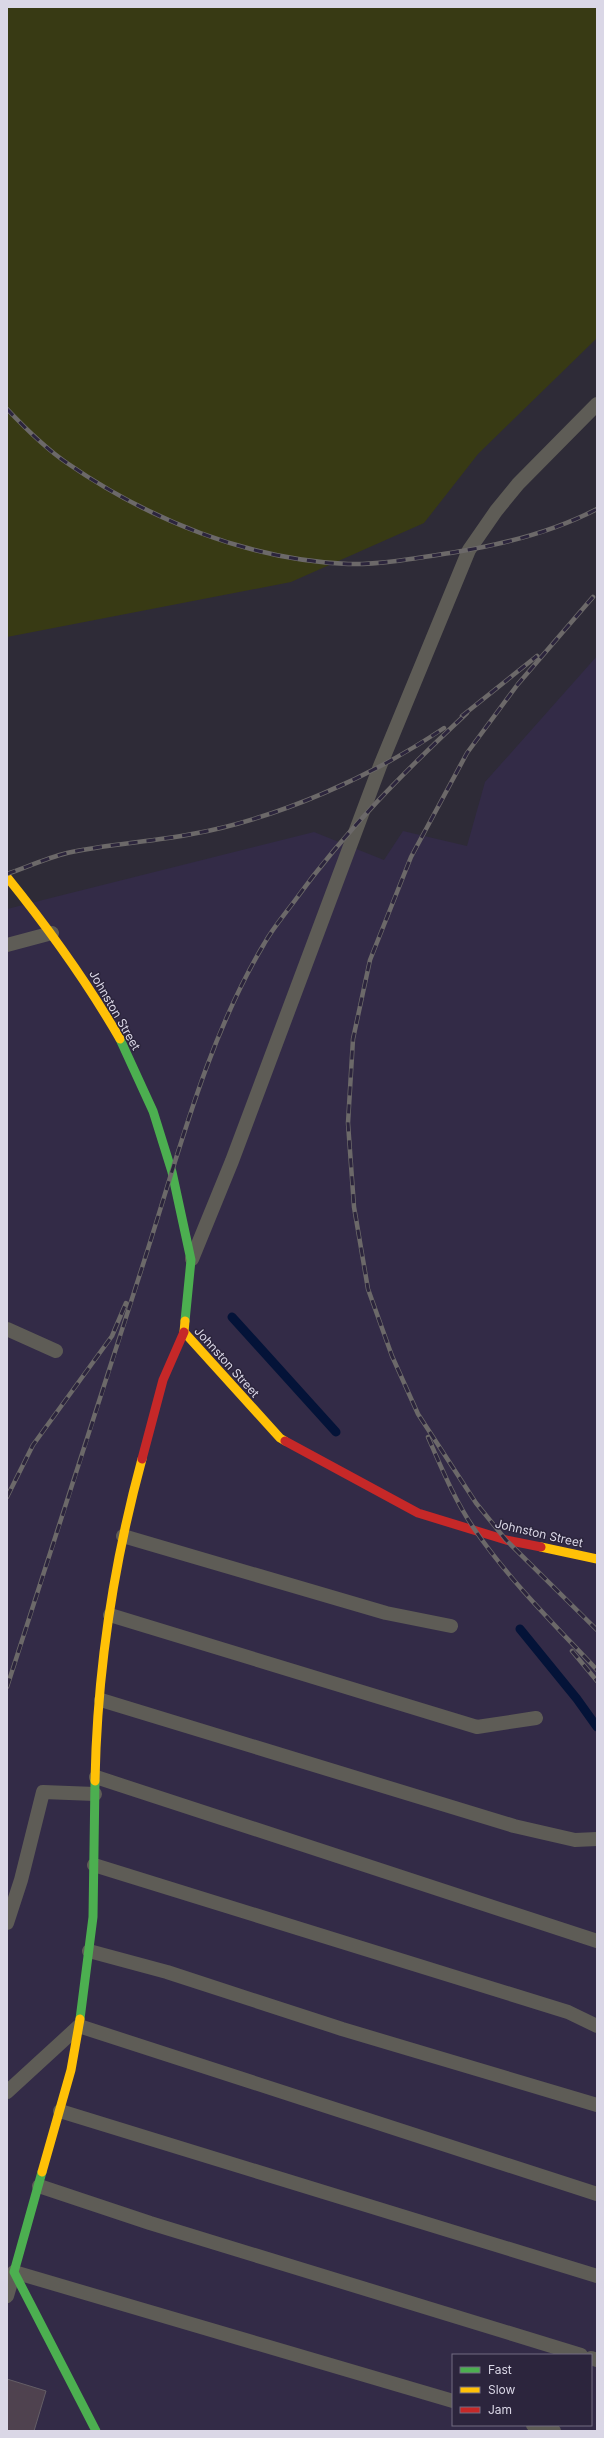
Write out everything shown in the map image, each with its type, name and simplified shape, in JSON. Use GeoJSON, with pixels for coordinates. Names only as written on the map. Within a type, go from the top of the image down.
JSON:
{"type":"FeatureCollection","features":[{"type":"Feature","properties":{"kind":"street","name":"Johnston Street"},"geometry":{"type":"LineString","coordinates":[[7,877],[52,933],[92,991],[121,1041],[153,1111],[172,1172],[192,1260],[184,1332],[280,1438],[287,1442],[418,1513],[506,1540],[597,1559]]}},
{"type":"Feature","properties":{"kind":"street"},"geometry":{"type":"LineString","coordinates":[[96,2431],[14,2272],[71,2070],[79,2026],[93,1917],[95,1794],[101,1700],[110,1614],[126,1516],[163,1380],[184,1332]]}},
{"type":"Feature","properties":{"kind":"lane"},"geometry":{"type":"LineString","coordinates":[[192,1260],[232,1160],[380,766],[469,550],[496,511],[518,484],[597,404]]}},
{"type":"Feature","properties":{"kind":"lane"},"geometry":{"type":"LineString","coordinates":[[7,945],[52,933]]}},
{"type":"Feature","properties":{"kind":"lane"},"geometry":{"type":"LineString","coordinates":[[7,1329],[56,1351]]}},
{"type":"Feature","properties":{"kind":"lane"},"geometry":{"type":"LineString","coordinates":[[123,1536],[386,1613],[451,1626]]}},
{"type":"Feature","properties":{"kind":"lane"},"geometry":{"type":"LineString","coordinates":[[110,1614],[477,1727],[536,1718]]}},
{"type":"Feature","properties":{"kind":"lane"},"geometry":{"type":"LineString","coordinates":[[101,1700],[514,1826],[575,1840],[597,1839]]}},
{"type":"Feature","properties":{"kind":"lane"},"geometry":{"type":"LineString","coordinates":[[96,1777],[597,1940]]}},
{"type":"Feature","properties":{"kind":"lane"},"geometry":{"type":"LineString","coordinates":[[7,1923],[21,1880],[43,1792],[95,1794]]}},
{"type":"Feature","properties":{"kind":"lane"},"geometry":{"type":"LineString","coordinates":[[94,1866],[568,2012],[597,2026]]}},
{"type":"Feature","properties":{"kind":"lane"},"geometry":{"type":"LineString","coordinates":[[89,1951],[167,1972],[342,2029],[597,2105]]}},
{"type":"Feature","properties":{"kind":"lane"},"geometry":{"type":"LineString","coordinates":[[7,2092],[79,2026],[597,2194]]}},
{"type":"Feature","properties":{"kind":"lane"},"geometry":{"type":"LineString","coordinates":[[60,2111],[597,2276]]}},
{"type":"Feature","properties":{"kind":"lane"},"geometry":{"type":"LineString","coordinates":[[39,2186],[156,2225],[578,2354]]}},
{"type":"Feature","properties":{"kind":"lane"},"geometry":{"type":"LineString","coordinates":[[7,2244],[20,2249]]}},
{"type":"Feature","properties":{"kind":"lane"},"geometry":{"type":"LineString","coordinates":[[7,2296],[14,2272],[452,2401]]}},
{"type":"Feature","properties":{"kind":"lane"},"geometry":{"type":"LineString","coordinates":[[536,2426],[554,2431]]}},
{"type":"Feature","properties":{"kind":"shaded area"},"geometry":{"type":"Polygon","coordinates":[[[597,656],[597,2431],[7,2431],[7,909],[314,832],[384,860],[403,831],[467,846],[485,782],[597,656]]]}},
{"type":"Feature","properties":{"kind":"green space"},"geometry":{"type":"Polygon","coordinates":[[[7,7],[597,7],[597,338],[478,454],[424,523],[291,582],[7,637],[7,7]]]}},
{"type":"Feature","properties":{"kind":"building"},"geometry":{"type":"Polygon","coordinates":[[[7,2379],[46,2391],[34,2431],[7,2431],[7,2379]]]}},
{"type":"Feature","properties":{"kind":"waterway"},"geometry":{"type":"LineString","coordinates":[[232,1317],[336,1432]]}},
{"type":"Feature","properties":{"kind":"waterway"},"geometry":{"type":"LineString","coordinates":[[520,1629],[577,1699],[597,1727]]}},
{"type":"Feature","properties":{"kind":"railway"},"geometry":{"type":"LineString","coordinates":[[7,409],[51,451],[98,483],[131,502],[165,519],[200,533],[237,545],[311,561],[361,564],[388,562],[474,549],[511,541],[546,531],[597,509]]}},
{"type":"Feature","properties":{"kind":"railway"},"geometry":{"type":"LineString","coordinates":[[593,597],[518,684],[467,753],[411,857],[370,960],[353,1039],[348,1123],[354,1207],[368,1289],[392,1356],[418,1414],[476,1503],[506,1540],[597,1630]]}},
{"type":"Feature","properties":{"kind":"railway"},"geometry":{"type":"LineString","coordinates":[[462,716],[537,656]]}},
{"type":"Feature","properties":{"kind":"railway"},"geometry":{"type":"LineString","coordinates":[[7,1687],[197,1094],[211,1055],[244,980],[271,932],[335,849],[399,779],[467,713]]}},
{"type":"Feature","properties":{"kind":"railway"},"geometry":{"type":"LineString","coordinates":[[7,874],[67,853],[98,847],[192,834],[257,818],[290,807],[355,779],[387,763],[444,728]]}},
{"type":"Feature","properties":{"kind":"railway"},"geometry":{"type":"LineString","coordinates":[[7,1497],[33,1445],[112,1336],[126,1303]]}},
{"type":"Feature","properties":{"kind":"railway"},"geometry":{"type":"LineString","coordinates":[[428,1437],[449,1485],[475,1530],[518,1585],[597,1670]]}},
{"type":"Feature","properties":{"kind":"railway"},"geometry":{"type":"LineString","coordinates":[[572,1651],[597,1681]]}},
{"type":"Feature","properties":{"kind":"traffic: fast"},"geometry":{"type":"LineString","coordinates":[[120,1039],[153,1111],[172,1172],[191,1260],[185,1321]]}},
{"type":"Feature","properties":{"kind":"traffic: fast"},"geometry":{"type":"LineString","coordinates":[[80,2019],[93,1917],[95,1781]]}},
{"type":"Feature","properties":{"kind":"traffic: fast"},"geometry":{"type":"LineString","coordinates":[[42,2172],[14,2272],[96,2431]]}},
{"type":"Feature","properties":{"kind":"traffic: slow"},"geometry":{"type":"LineString","coordinates":[[7,877],[67,956],[120,1039]]}},
{"type":"Feature","properties":{"kind":"traffic: slow"},"geometry":{"type":"LineString","coordinates":[[185,1321],[184,1332],[280,1438],[285,1441]]}},
{"type":"Feature","properties":{"kind":"traffic: slow"},"geometry":{"type":"LineString","coordinates":[[95,1781],[96,1741],[103,1659],[115,1578],[142,1459]]}},
{"type":"Feature","properties":{"kind":"traffic: slow"},"geometry":{"type":"LineString","coordinates":[[541,1547],[597,1559]]}},
{"type":"Feature","properties":{"kind":"traffic: slow"},"geometry":{"type":"LineString","coordinates":[[42,2172],[71,2070],[80,2019]]}},
{"type":"Feature","properties":{"kind":"traffic: jam"},"geometry":{"type":"LineString","coordinates":[[142,1459],[163,1380],[184,1332]]}},
{"type":"Feature","properties":{"kind":"traffic: jam"},"geometry":{"type":"LineString","coordinates":[[285,1441],[418,1513],[506,1540],[541,1547]]}}]}
